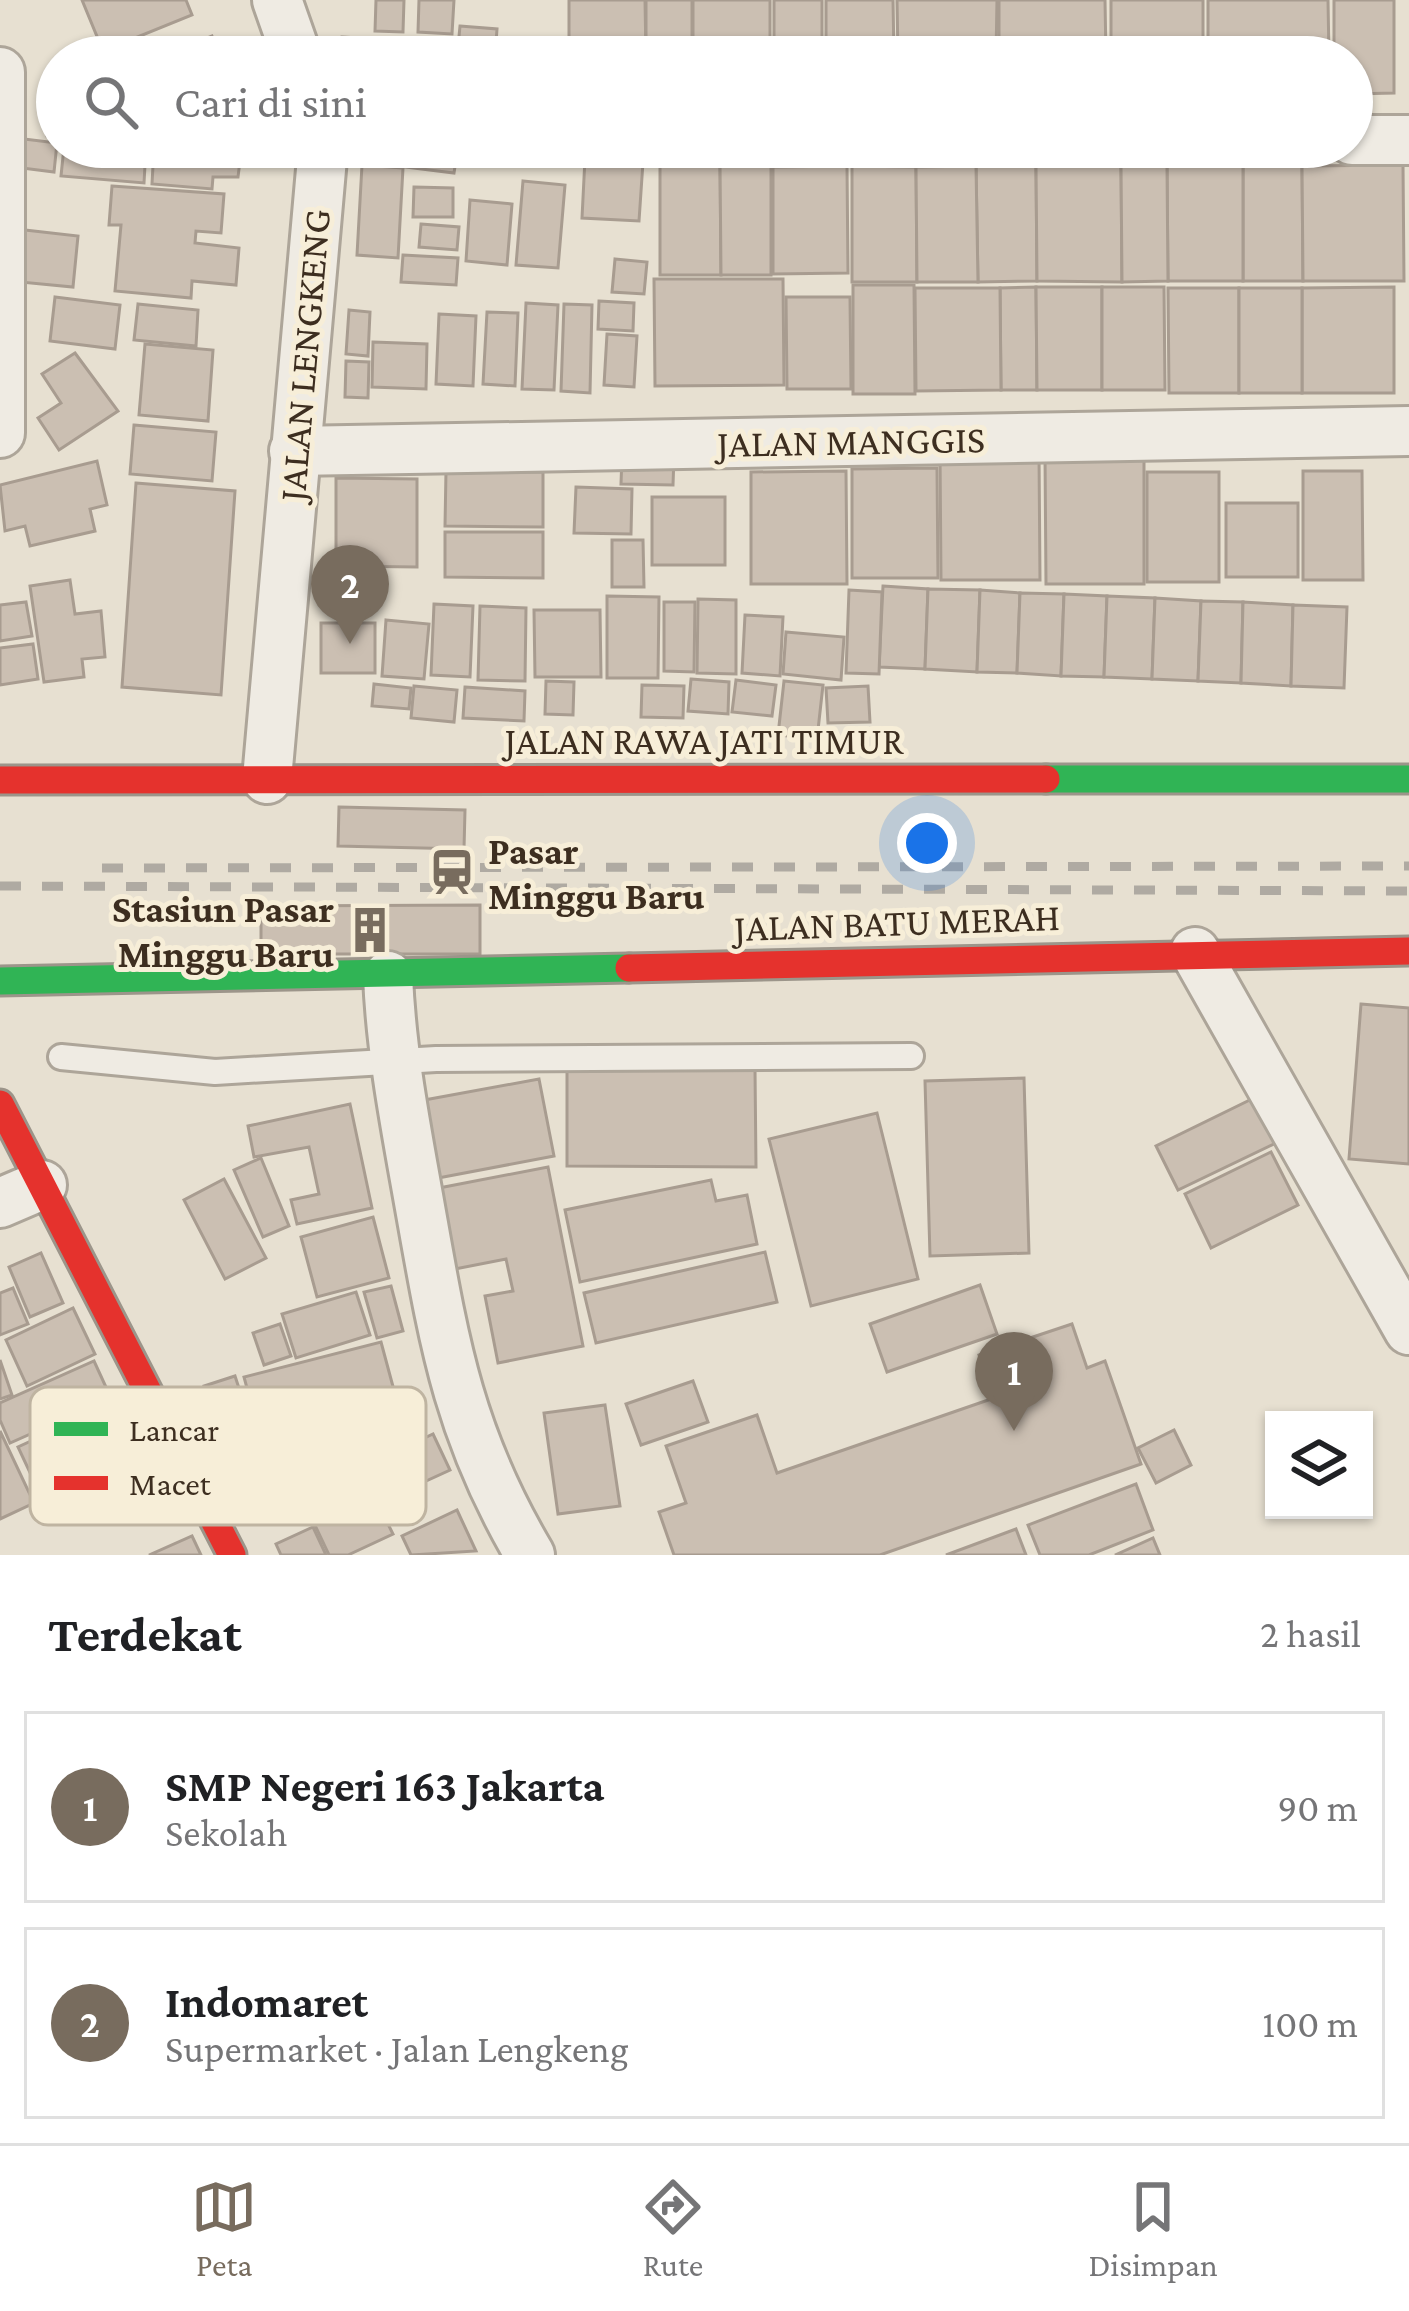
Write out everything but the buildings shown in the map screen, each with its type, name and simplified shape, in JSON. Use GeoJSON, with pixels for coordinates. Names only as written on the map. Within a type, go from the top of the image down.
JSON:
{"type":"FeatureCollection","features":[{"type":"Feature","properties":{"kind":"street"},"geometry":{"type":"LineString","coordinates":[[277,0],[290,36]]}},
{"type":"Feature","properties":{"kind":"street"},"geometry":{"type":"LineString","coordinates":[[0,72],[0,433]]}},
{"type":"Feature","properties":{"kind":"street"},"geometry":{"type":"LineString","coordinates":[[1373,140],[1409,140]]}},
{"type":"Feature","properties":{"kind":"street","name":"JALAN LENGKENG"},"geometry":{"type":"LineString","coordinates":[[267,778],[321,168]]}},
{"type":"Feature","properties":{"kind":"street","name":"JALAN MANGGIS"},"geometry":{"type":"LineString","coordinates":[[294,451],[1409,431]]}},
{"type":"Feature","properties":{"kind":"street","name":"JALAN RAWA JATI TIMUR"},"geometry":{"type":"LineString","coordinates":[[0,780],[1409,779]]}},
{"type":"Feature","properties":{"kind":"street","name":"JALAN BATU MERAH"},"geometry":{"type":"LineString","coordinates":[[0,982],[388,976],[1195,952],[1409,951]]}},
{"type":"Feature","properties":{"kind":"street"},"geometry":{"type":"LineString","coordinates":[[1195,952],[1409,1330]]}},
{"type":"Feature","properties":{"kind":"street"},"geometry":{"type":"LineString","coordinates":[[388,976],[394,1062],[448,1368],[467,1432],[530,1555]]}},
{"type":"Feature","properties":{"kind":"street"},"geometry":{"type":"LineString","coordinates":[[0,1104],[21,1194],[134,1387]]}},
{"type":"Feature","properties":{"kind":"street"},"geometry":{"type":"LineString","coordinates":[[214,1525],[232,1555]]}},
{"type":"Feature","properties":{"kind":"lane"},"geometry":{"type":"LineString","coordinates":[[61,1057],[215,1072],[394,1062],[911,1056]]}},
{"type":"Feature","properties":{"kind":"railway"},"geometry":{"type":"LineString","coordinates":[[102,868],[1409,866]]}},
{"type":"Feature","properties":{"kind":"railway"},"geometry":{"type":"LineString","coordinates":[[0,886],[1409,891]]}},
{"type":"Feature","properties":{"kind":"traffic: fast"},"geometry":{"type":"LineString","coordinates":[[1046,779],[1409,779]]}},
{"type":"Feature","properties":{"kind":"traffic: fast"},"geometry":{"type":"LineString","coordinates":[[0,981],[629,968]]}},
{"type":"Feature","properties":{"kind":"traffic: jam"},"geometry":{"type":"LineString","coordinates":[[0,780],[1046,779]]}},
{"type":"Feature","properties":{"kind":"traffic: jam"},"geometry":{"type":"LineString","coordinates":[[629,968],[1409,951]]}},
{"type":"Feature","properties":{"kind":"traffic: jam"},"geometry":{"type":"LineString","coordinates":[[0,1104],[146,1387]]}},
{"type":"Feature","properties":{"kind":"traffic: jam"},"geometry":{"type":"LineString","coordinates":[[217,1525],[232,1555]]}},
{"type":"Feature","properties":{"kind":"place","name":"Indomaret"},"geometry":{"type":"Point","coordinates":[350,644]}},
{"type":"Feature","properties":{"kind":"place","name":"Pasar Minggu Baru"},"geometry":{"type":"Point","coordinates":[452,872]}},
{"type":"Feature","properties":{"kind":"place","name":"Stasiun Pasar Minggu Baru"},"geometry":{"type":"Point","coordinates":[370,930]}},
{"type":"Feature","properties":{"kind":"place","name":"SMP Negeri 163 Jakarta"},"geometry":{"type":"Point","coordinates":[1014,1431]}}]}
